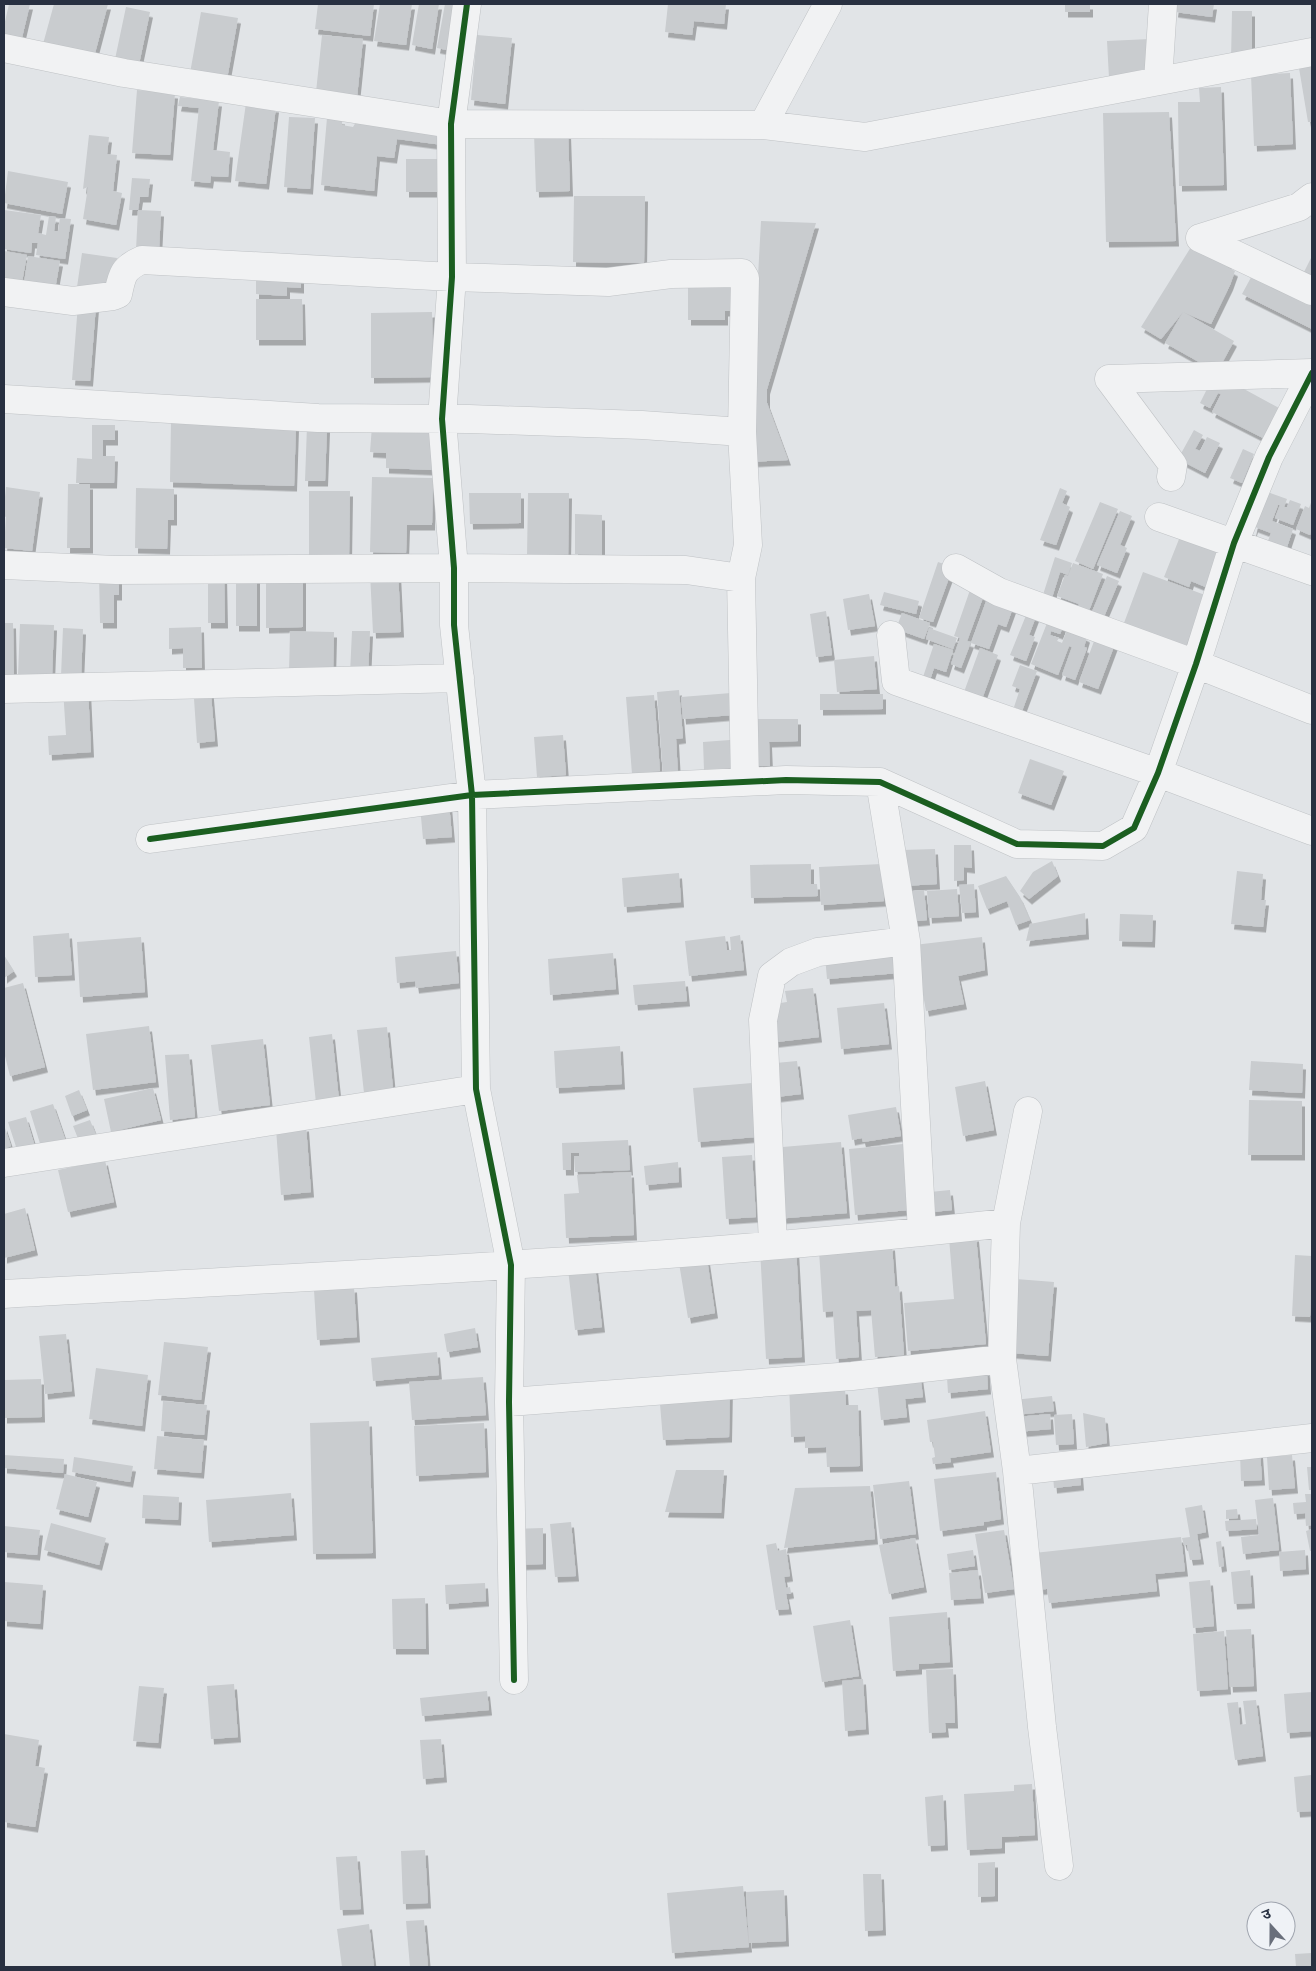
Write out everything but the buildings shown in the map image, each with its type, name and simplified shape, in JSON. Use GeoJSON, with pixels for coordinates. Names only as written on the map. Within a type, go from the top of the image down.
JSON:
{"type":"FeatureCollection","features":[{"type":"Feature","properties":{"kind":"street"},"geometry":{"type":"LineString","coordinates":[[467,4],[451,124],[452,277],[442,419],[454,568],[454,625],[472,795],[476,1089],[511,1265],[509,1402],[514,1680]]}},
{"type":"Feature","properties":{"kind":"street"},"geometry":{"type":"LineString","coordinates":[[763,125],[828,4]]}},
{"type":"Feature","properties":{"kind":"street"},"geometry":{"type":"LineString","coordinates":[[1158,81],[1163,4]]}},
{"type":"Feature","properties":{"kind":"street"},"geometry":{"type":"LineString","coordinates":[[4,48],[124,73],[451,124],[763,125],[865,137],[1312,52]]}},
{"type":"Feature","properties":{"kind":"street"},"geometry":{"type":"LineString","coordinates":[[1312,197],[1299,207],[1200,238],[1312,291]]}},
{"type":"Feature","properties":{"kind":"street"},"geometry":{"type":"LineString","coordinates":[[4,292],[73,301],[112,296],[118,294],[122,277],[130,265],[142,260],[452,277],[608,282],[671,274],[742,273],[745,278],[742,432],[748,545],[742,578],[744,782]]}},
{"type":"Feature","properties":{"kind":"street"},"geometry":{"type":"LineString","coordinates":[[150,839],[472,795],[786,780],[880,782],[1017,844],[1103,846],[1134,828],[1158,773],[1196,664],[1234,543],[1269,457],[1312,373],[1109,379],[1173,465],[1171,477]]}},
{"type":"Feature","properties":{"kind":"street"},"geometry":{"type":"LineString","coordinates":[[4,399],[318,418],[442,419],[642,425],[742,432]]}},
{"type":"Feature","properties":{"kind":"street"},"geometry":{"type":"LineString","coordinates":[[1159,517],[1312,571]]}},
{"type":"Feature","properties":{"kind":"street"},"geometry":{"type":"LineString","coordinates":[[4,565],[116,570],[454,568],[686,570],[742,578]]}},
{"type":"Feature","properties":{"kind":"street"},"geometry":{"type":"LineString","coordinates":[[956,568],[999,592],[1196,664],[1312,710]]}},
{"type":"Feature","properties":{"kind":"street"},"geometry":{"type":"LineString","coordinates":[[891,635],[896,680],[1158,773],[1312,831]]}},
{"type":"Feature","properties":{"kind":"street"},"geometry":{"type":"LineString","coordinates":[[4,689],[460,678]]}},
{"type":"Feature","properties":{"kind":"street"},"geometry":{"type":"LineString","coordinates":[[880,782],[906,941],[922,1232]]}},
{"type":"Feature","properties":{"kind":"street"},"geometry":{"type":"LineString","coordinates":[[773,1244],[763,1020],[772,976],[791,962],[818,952],[906,941]]}},
{"type":"Feature","properties":{"kind":"street"},"geometry":{"type":"LineString","coordinates":[[4,1163],[476,1089]]}},
{"type":"Feature","properties":{"kind":"street"},"geometry":{"type":"LineString","coordinates":[[1028,1111],[1006,1223],[1002,1358],[1017,1471],[1042,1727],[1059,1866]]}},
{"type":"Feature","properties":{"kind":"street"},"geometry":{"type":"LineString","coordinates":[[4,1294],[511,1265],[922,1232],[1006,1223]]}},
{"type":"Feature","properties":{"kind":"street"},"geometry":{"type":"LineString","coordinates":[[509,1402],[852,1376],[1002,1358]]}},
{"type":"Feature","properties":{"kind":"street"},"geometry":{"type":"LineString","coordinates":[[1017,1471],[1312,1438]]}},
{"type":"Feature","properties":{"kind":"cycle path"},"geometry":{"type":"LineString","coordinates":[[467,4],[451,124],[452,277],[442,419],[454,568],[454,625],[472,795],[476,1089],[511,1265],[509,1402],[514,1680]]}},
{"type":"Feature","properties":{"kind":"cycle path"},"geometry":{"type":"LineString","coordinates":[[150,839],[472,795],[786,780],[880,782],[1017,844],[1103,846],[1134,828],[1158,773],[1196,664],[1234,543],[1269,457],[1312,373]]}}]}
